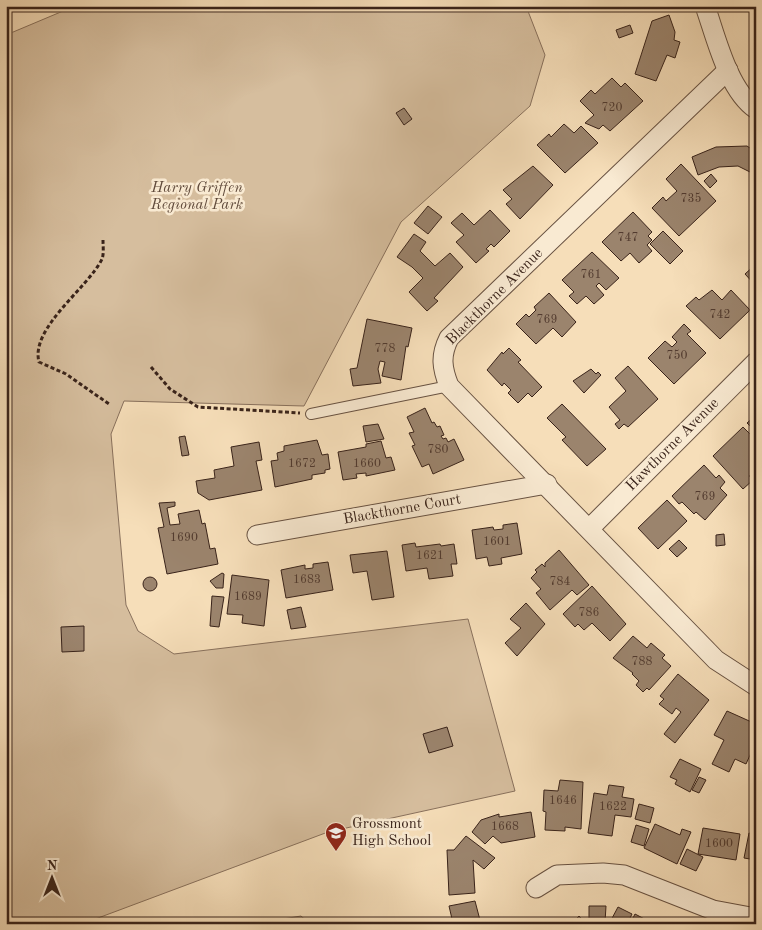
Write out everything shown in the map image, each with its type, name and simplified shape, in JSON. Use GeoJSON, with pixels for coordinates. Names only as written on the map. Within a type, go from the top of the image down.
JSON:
{"type":"FeatureCollection","features":[{"type":"Feature","properties":{"kind":"street"},"geometry":{"type":"LineString","coordinates":[[705,6],[728,70],[742,98],[756,109]]}},
{"type":"Feature","properties":{"kind":"street","name":"Blackthorne Avenue"},"geometry":{"type":"LineString","coordinates":[[728,70],[450,338],[443,352],[443,370],[450,386],[590,528],[716,660],[756,686]]}},
{"type":"Feature","properties":{"kind":"street","name":"Hawthorne Avenue"},"geometry":{"type":"LineString","coordinates":[[590,528],[756,362]]}},
{"type":"Feature","properties":{"kind":"street","name":"Blackthorne Court"},"geometry":{"type":"LineString","coordinates":[[257,535],[547,484]]}},
{"type":"Feature","properties":{"kind":"street"},"geometry":{"type":"LineString","coordinates":[[536,888],[557,875],[603,873],[624,875],[711,917],[756,918]]}},
{"type":"Feature","properties":{"kind":"lane"},"geometry":{"type":"LineString","coordinates":[[311,414],[450,386]]}},
{"type":"Feature","properties":{"kind":"path"},"geometry":{"type":"LineString","coordinates":[[103,240],[102,258],[43,336],[36,352],[39,362],[66,374],[109,404]]}},
{"type":"Feature","properties":{"kind":"path"},"geometry":{"type":"LineString","coordinates":[[151,367],[170,389],[198,406],[256,412],[311,414]]}},
{"type":"Feature","properties":{"kind":"green space","name":"Harry Griffen Regional Park"},"geometry":{"type":"Polygon","coordinates":[[[75,6],[526,6],[545,55],[530,106],[401,222],[304,406],[124,401],[111,434],[126,605],[138,631],[174,654],[468,619],[515,791],[328,832],[82,924],[6,924],[6,35],[75,6]]]}},
{"type":"Feature","properties":{"kind":"green space"},"geometry":{"type":"Polygon","coordinates":[[[301,916],[310,924],[253,924],[301,916]]]}},
{"type":"Feature","properties":{"kind":"building"},"geometry":{"type":"Polygon","coordinates":[[[669,15],[675,32],[674,40],[680,42],[675,58],[667,55],[656,81],[635,74],[652,21],[669,15]]]}},
{"type":"Feature","properties":{"kind":"building"},"geometry":{"type":"Polygon","coordinates":[[[630,25],[633,33],[619,38],[616,30],[630,25]]]}},
{"type":"Feature","properties":{"kind":"building"},"geometry":{"type":"Polygon","coordinates":[[[612,78],[621,87],[625,83],[643,101],[610,131],[603,125],[599,129],[585,123],[594,115],[580,101],[591,90],[595,94],[612,78]]]}},
{"type":"Feature","properties":{"kind":"building"},"geometry":{"type":"Polygon","coordinates":[[[404,108],[412,119],[404,125],[396,113],[404,108]]]}},
{"type":"Feature","properties":{"kind":"building"},"geometry":{"type":"Polygon","coordinates":[[[564,124],[574,133],[581,126],[598,143],[565,173],[537,145],[549,134],[551,137],[564,124]]]}},
{"type":"Feature","properties":{"kind":"building"},"geometry":{"type":"Polygon","coordinates":[[[747,146],[756,152],[756,167],[752,173],[738,166],[719,167],[698,175],[692,157],[716,147],[747,146]]]}},
{"type":"Feature","properties":{"kind":"building"},"geometry":{"type":"Polygon","coordinates":[[[681,164],[716,201],[679,236],[652,208],[663,197],[666,201],[677,191],[666,179],[681,164]]]}},
{"type":"Feature","properties":{"kind":"building"},"geometry":{"type":"Polygon","coordinates":[[[533,166],[553,185],[520,219],[506,204],[512,199],[503,190],[533,166]]]}},
{"type":"Feature","properties":{"kind":"building"},"geometry":{"type":"Polygon","coordinates":[[[711,174],[717,181],[710,188],[704,181],[711,174]]]}},
{"type":"Feature","properties":{"kind":"building"},"geometry":{"type":"Polygon","coordinates":[[[428,206],[442,217],[428,234],[414,223],[428,206]]]}},
{"type":"Feature","properties":{"kind":"building"},"geometry":{"type":"Polygon","coordinates":[[[490,210],[510,231],[494,247],[491,244],[486,249],[489,251],[476,263],[456,242],[464,235],[451,223],[462,213],[474,225],[490,210]]]}},
{"type":"Feature","properties":{"kind":"building"},"geometry":{"type":"Polygon","coordinates":[[[633,212],[652,232],[648,236],[652,240],[647,245],[652,251],[639,263],[630,253],[621,261],[602,242],[633,212]]]}},
{"type":"Feature","properties":{"kind":"building"},"geometry":{"type":"Polygon","coordinates":[[[663,231],[683,251],[670,264],[650,244],[663,231]]]}},
{"type":"Feature","properties":{"kind":"building"},"geometry":{"type":"Polygon","coordinates":[[[414,234],[426,242],[420,251],[435,266],[450,253],[463,267],[434,298],[438,301],[427,311],[409,292],[423,278],[412,267],[397,257],[414,234]]]}},
{"type":"Feature","properties":{"kind":"building"},"geometry":{"type":"Polygon","coordinates":[[[592,252],[619,278],[606,290],[599,283],[596,286],[604,295],[594,304],[586,296],[577,304],[569,296],[574,292],[562,280],[592,252]]]}},
{"type":"Feature","properties":{"kind":"building"},"geometry":{"type":"Polygon","coordinates":[[[756,264],[756,286],[745,274],[756,264]]]}},
{"type":"Feature","properties":{"kind":"building"},"geometry":{"type":"Polygon","coordinates":[[[712,290],[722,300],[731,290],[750,310],[720,339],[686,306],[696,297],[699,300],[712,290]]]}},
{"type":"Feature","properties":{"kind":"building"},"geometry":{"type":"Polygon","coordinates":[[[549,293],[576,322],[562,337],[553,328],[536,344],[516,324],[526,314],[529,317],[536,310],[534,307],[549,293]]]}},
{"type":"Feature","properties":{"kind":"building"},"geometry":{"type":"Polygon","coordinates":[[[367,319],[412,328],[408,347],[406,346],[401,380],[382,376],[385,362],[380,361],[378,369],[381,383],[353,386],[350,369],[357,368],[367,319]]]}},
{"type":"Feature","properties":{"kind":"building"},"geometry":{"type":"Polygon","coordinates":[[[684,324],[691,331],[687,334],[706,353],[674,384],[648,358],[665,341],[672,347],[677,342],[672,337],[684,324]]]}},
{"type":"Feature","properties":{"kind":"building"},"geometry":{"type":"Polygon","coordinates":[[[509,348],[521,360],[518,362],[542,387],[532,397],[528,393],[518,403],[508,393],[511,390],[504,383],[502,386],[487,370],[502,352],[503,354],[509,348]]]}},
{"type":"Feature","properties":{"kind":"building"},"geometry":{"type":"Polygon","coordinates":[[[628,366],[658,399],[628,427],[624,424],[619,429],[615,424],[620,420],[609,407],[626,391],[615,378],[628,366]]]}},
{"type":"Feature","properties":{"kind":"building"},"geometry":{"type":"Polygon","coordinates":[[[591,369],[596,374],[598,372],[601,375],[584,393],[573,381],[591,369]]]}},
{"type":"Feature","properties":{"kind":"building"},"geometry":{"type":"Polygon","coordinates":[[[562,404],[606,449],[587,466],[562,440],[566,437],[547,418],[562,404]]]}},
{"type":"Feature","properties":{"kind":"building"},"geometry":{"type":"Polygon","coordinates":[[[425,408],[432,423],[434,422],[437,427],[440,426],[444,435],[441,436],[443,439],[446,438],[448,442],[454,439],[464,460],[433,474],[429,464],[422,467],[412,446],[415,445],[409,433],[414,432],[407,417],[425,408]]]}},
{"type":"Feature","properties":{"kind":"building"},"geometry":{"type":"Polygon","coordinates":[[[756,415],[756,432],[747,423],[756,415]]]}},
{"type":"Feature","properties":{"kind":"building"},"geometry":{"type":"Polygon","coordinates":[[[378,424],[384,439],[366,442],[363,426],[378,424]]]}},
{"type":"Feature","properties":{"kind":"building"},"geometry":{"type":"Polygon","coordinates":[[[743,427],[756,440],[756,470],[749,476],[753,480],[743,489],[713,456],[743,427]]]}},
{"type":"Feature","properties":{"kind":"building"},"geometry":{"type":"Polygon","coordinates":[[[185,436],[189,455],[182,456],[179,437],[185,436]]]}},
{"type":"Feature","properties":{"kind":"building"},"geometry":{"type":"Polygon","coordinates":[[[317,440],[322,455],[328,454],[330,469],[325,470],[325,473],[312,475],[312,479],[275,487],[271,461],[278,460],[277,453],[284,451],[284,446],[317,440]]]}},
{"type":"Feature","properties":{"kind":"building"},"geometry":{"type":"Polygon","coordinates":[[[381,441],[386,458],[391,457],[395,470],[366,476],[366,473],[356,474],[357,478],[343,480],[338,452],[366,447],[366,444],[381,441]]]}},
{"type":"Feature","properties":{"kind":"building"},"geometry":{"type":"Polygon","coordinates":[[[259,442],[262,460],[256,461],[262,490],[209,500],[198,493],[196,481],[215,478],[214,470],[234,466],[231,447],[259,442]]]}},
{"type":"Feature","properties":{"kind":"building"},"geometry":{"type":"Polygon","coordinates":[[[704,465],[716,478],[719,475],[725,482],[720,488],[727,495],[705,520],[696,512],[694,514],[682,502],[679,504],[672,496],[704,465]]]}},
{"type":"Feature","properties":{"kind":"building"},"geometry":{"type":"Polygon","coordinates":[[[667,500],[687,521],[658,549],[638,528],[667,500]]]}},
{"type":"Feature","properties":{"kind":"building"},"geometry":{"type":"Polygon","coordinates":[[[175,502],[175,506],[167,508],[170,525],[180,524],[178,514],[199,510],[202,524],[205,523],[210,549],[215,548],[218,564],[167,574],[158,528],[164,527],[159,503],[175,502]]]}},
{"type":"Feature","properties":{"kind":"building"},"geometry":{"type":"Polygon","coordinates":[[[517,523],[522,554],[501,558],[502,564],[489,566],[487,557],[476,559],[472,530],[493,527],[494,530],[503,529],[503,525],[517,523]]]}},
{"type":"Feature","properties":{"kind":"building"},"geometry":{"type":"Polygon","coordinates":[[[724,534],[725,545],[716,546],[716,535],[724,534]]]}},
{"type":"Feature","properties":{"kind":"building"},"geometry":{"type":"Polygon","coordinates":[[[679,540],[687,548],[677,557],[669,549],[679,540]]]}},
{"type":"Feature","properties":{"kind":"building"},"geometry":{"type":"Polygon","coordinates":[[[415,543],[416,547],[454,544],[457,564],[451,564],[453,576],[429,579],[427,568],[406,571],[402,545],[415,543]]]}},
{"type":"Feature","properties":{"kind":"building"},"geometry":{"type":"Polygon","coordinates":[[[559,550],[589,585],[577,595],[572,590],[550,610],[536,593],[541,589],[531,578],[537,572],[535,570],[542,564],[545,567],[545,563],[559,550]]]}},
{"type":"Feature","properties":{"kind":"building"},"geometry":{"type":"Polygon","coordinates":[[[387,551],[394,597],[372,600],[367,571],[353,573],[350,555],[387,551]]]}},
{"type":"Feature","properties":{"kind":"building"},"geometry":{"type":"Polygon","coordinates":[[[328,562],[333,590],[286,598],[281,570],[305,565],[305,569],[313,568],[313,564],[328,562]]]}},
{"type":"Feature","properties":{"kind":"building"},"geometry":{"type":"Polygon","coordinates":[[[222,573],[224,574],[223,588],[216,588],[210,581],[222,573]]]}},
{"type":"Feature","properties":{"kind":"building"},"geometry":{"type":"Polygon","coordinates":[[[232,575],[269,580],[264,626],[242,623],[243,615],[227,614],[232,575]]]}},
{"type":"Feature","properties":{"kind":"building"},"geometry":{"type":"Polygon","coordinates":[[[150,577],[155,579],[157,584],[155,589],[150,591],[145,589],[143,584],[145,579],[150,577]]]}},
{"type":"Feature","properties":{"kind":"building"},"geometry":{"type":"Polygon","coordinates":[[[592,586],[626,624],[610,641],[592,623],[584,630],[578,624],[575,627],[563,614],[592,586]]]}},
{"type":"Feature","properties":{"kind":"building"},"geometry":{"type":"Polygon","coordinates":[[[212,596],[224,597],[219,627],[210,626],[212,596]]]}},
{"type":"Feature","properties":{"kind":"building"},"geometry":{"type":"Polygon","coordinates":[[[526,603],[545,624],[517,656],[505,643],[521,628],[510,619],[526,603]]]}},
{"type":"Feature","properties":{"kind":"building"},"geometry":{"type":"Polygon","coordinates":[[[301,607],[306,627],[291,629],[287,610],[301,607]]]}},
{"type":"Feature","properties":{"kind":"building"},"geometry":{"type":"Polygon","coordinates":[[[84,626],[84,651],[62,652],[61,627],[84,626]]]}},
{"type":"Feature","properties":{"kind":"building"},"geometry":{"type":"Polygon","coordinates":[[[633,636],[647,648],[651,643],[665,655],[662,658],[671,666],[649,690],[647,688],[643,692],[636,685],[639,681],[633,673],[613,658],[633,636]]]}},
{"type":"Feature","properties":{"kind":"building"},"geometry":{"type":"Polygon","coordinates":[[[678,674],[709,700],[675,743],[664,734],[681,712],[676,708],[672,714],[659,704],[664,699],[660,696],[678,674]]]}},
{"type":"Feature","properties":{"kind":"building"},"geometry":{"type":"Polygon","coordinates":[[[727,711],[756,724],[756,756],[751,753],[746,764],[735,759],[729,772],[712,764],[724,740],[714,735],[727,711]]]}},
{"type":"Feature","properties":{"kind":"building"},"geometry":{"type":"Polygon","coordinates":[[[447,727],[453,746],[429,753],[423,734],[447,727]]]}},
{"type":"Feature","properties":{"kind":"building"},"geometry":{"type":"Polygon","coordinates":[[[680,759],[701,769],[690,792],[675,784],[677,780],[670,777],[680,759]]]}},
{"type":"Feature","properties":{"kind":"building"},"geometry":{"type":"Polygon","coordinates":[[[699,777],[706,780],[699,793],[692,790],[699,777]]]}},
{"type":"Feature","properties":{"kind":"building"},"geometry":{"type":"Polygon","coordinates":[[[560,780],[583,782],[581,829],[565,827],[565,831],[545,830],[546,812],[543,811],[544,790],[558,791],[560,780]]]}},
{"type":"Feature","properties":{"kind":"building"},"geometry":{"type":"Polygon","coordinates":[[[609,785],[624,787],[622,797],[634,799],[631,817],[615,815],[612,836],[588,833],[594,793],[607,795],[609,785]]]}},
{"type":"Feature","properties":{"kind":"building"},"geometry":{"type":"Polygon","coordinates":[[[639,804],[654,808],[650,823],[635,819],[639,804]]]}},
{"type":"Feature","properties":{"kind":"building"},"geometry":{"type":"Polygon","coordinates":[[[531,812],[535,837],[501,843],[493,836],[485,844],[472,832],[481,820],[499,814],[499,817],[531,812]]]}},
{"type":"Feature","properties":{"kind":"building"},"geometry":{"type":"Polygon","coordinates":[[[655,824],[680,835],[682,829],[691,832],[677,864],[644,848],[655,824]]]}},
{"type":"Feature","properties":{"kind":"building"},"geometry":{"type":"Polygon","coordinates":[[[636,825],[649,829],[644,846],[631,842],[636,825]]]}},
{"type":"Feature","properties":{"kind":"building"},"geometry":{"type":"Polygon","coordinates":[[[703,828],[740,834],[736,860],[698,854],[703,828]]]}},
{"type":"Feature","properties":{"kind":"building"},"geometry":{"type":"Polygon","coordinates":[[[749,833],[756,835],[756,860],[744,858],[749,833]]]}},
{"type":"Feature","properties":{"kind":"building"},"geometry":{"type":"Polygon","coordinates":[[[466,836],[495,858],[484,869],[473,860],[475,893],[449,895],[447,850],[454,850],[466,836]]]}},
{"type":"Feature","properties":{"kind":"building"},"geometry":{"type":"Polygon","coordinates":[[[687,849],[703,857],[696,871],[680,864],[687,849]]]}},
{"type":"Feature","properties":{"kind":"building"},"geometry":{"type":"Polygon","coordinates":[[[475,901],[481,924],[447,924],[447,921],[452,919],[449,906],[475,901]]]}},
{"type":"Feature","properties":{"kind":"building"},"geometry":{"type":"Polygon","coordinates":[[[589,906],[606,906],[605,922],[589,921],[589,906]]]}},
{"type":"Feature","properties":{"kind":"building"},"geometry":{"type":"Polygon","coordinates":[[[618,907],[632,914],[627,924],[609,924],[618,907]]]}},
{"type":"Feature","properties":{"kind":"building"},"geometry":{"type":"Polygon","coordinates":[[[635,914],[654,924],[630,924],[635,914]]]}},
{"type":"Feature","properties":{"kind":"building"},"geometry":{"type":"Polygon","coordinates":[[[579,916],[587,924],[571,924],[579,916]]]}},
{"type":"Feature","properties":{"kind":"place","name":"Grossmont High School"},"geometry":{"type":"Point","coordinates":[336,852]}}]}
